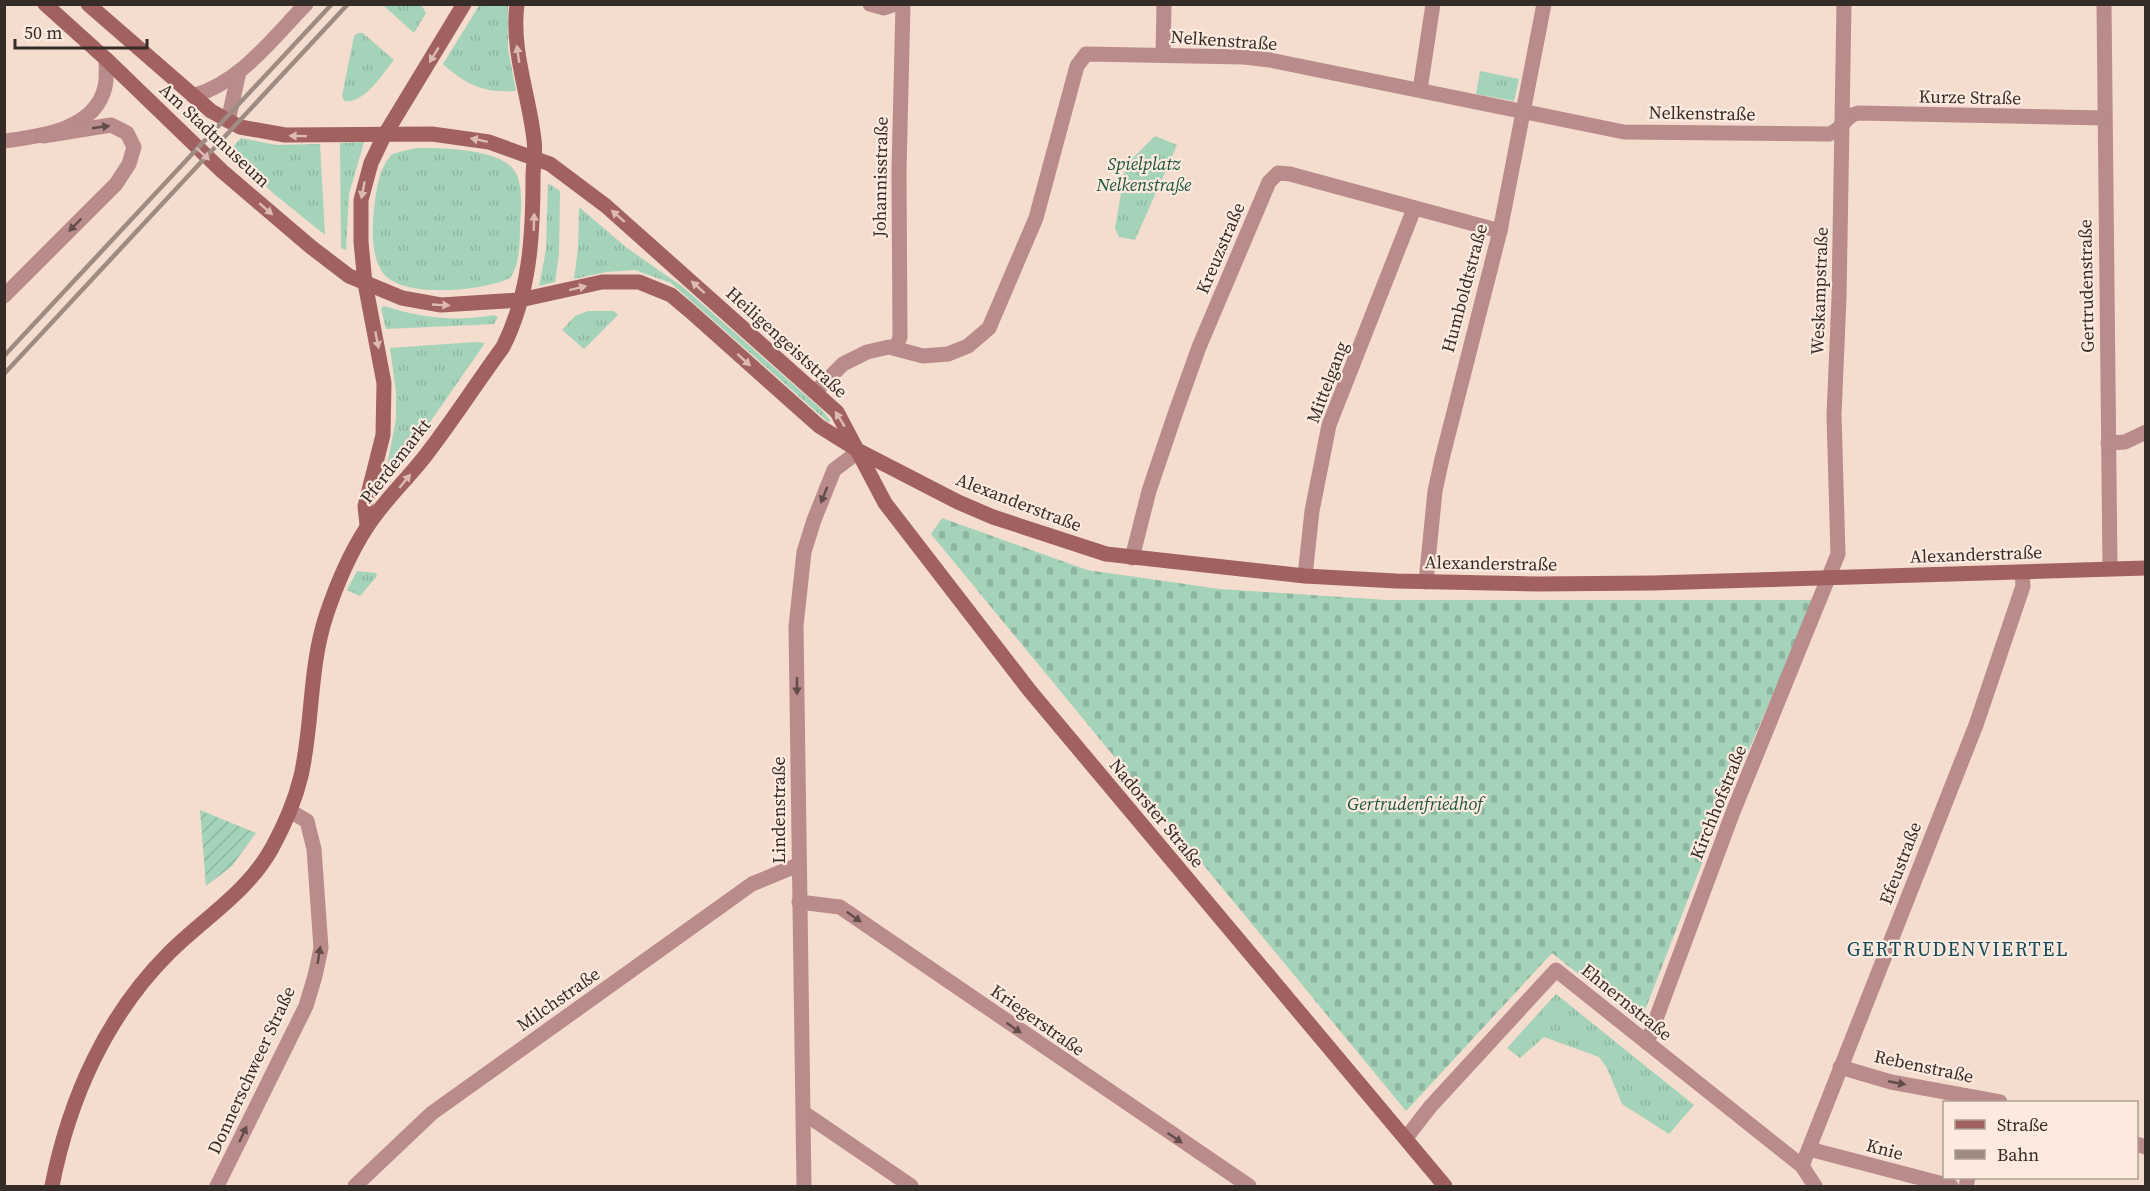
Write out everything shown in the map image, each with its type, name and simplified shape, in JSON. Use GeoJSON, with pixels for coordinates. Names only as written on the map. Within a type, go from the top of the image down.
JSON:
{"type":"FeatureCollection","features":[{"type":"Feature","properties":{"kind":"street","name":"Am Stadtmuseum"},"geometry":{"type":"LineString","coordinates":[[45,4],[266,209],[331,263],[365,283]]}},
{"type":"Feature","properties":{"kind":"street","name":"Am Stadtmuseum"},"geometry":{"type":"LineString","coordinates":[[88,4],[193,96],[228,121],[250,130],[285,135],[363,133],[384,136]]}},
{"type":"Feature","properties":{"kind":"street"},"geometry":{"type":"LineString","coordinates":[[193,96],[218,87],[239,72],[306,4]]}},
{"type":"Feature","properties":{"kind":"street","name":"Pferdemarkt"},"geometry":{"type":"LineString","coordinates":[[368,525],[365,506],[378,462],[385,410],[381,358],[365,283],[361,242],[361,200],[373,158],[384,136],[464,4]]}},
{"type":"Feature","properties":{"kind":"street","name":"Pferdemarkt"},"geometry":{"type":"LineString","coordinates":[[368,525],[428,452],[503,347],[520,300],[533,241],[534,158],[532,124],[517,53],[517,4]]}},
{"type":"Feature","properties":{"kind":"street"},"geometry":{"type":"LineString","coordinates":[[870,4],[884,8],[896,4]]}},
{"type":"Feature","properties":{"kind":"street","name":"Johannisstraße"},"geometry":{"type":"LineString","coordinates":[[896,348],[900,337],[899,171],[903,4]]}},
{"type":"Feature","properties":{"kind":"street"},"geometry":{"type":"LineString","coordinates":[[1163,55],[1164,4]]}},
{"type":"Feature","properties":{"kind":"street"},"geometry":{"type":"LineString","coordinates":[[1420,90],[1433,4]]}},
{"type":"Feature","properties":{"kind":"street","name":"Humboldtstraße"},"geometry":{"type":"LineString","coordinates":[[1426,582],[1435,490],[1500,231],[1544,4]]}},
{"type":"Feature","properties":{"kind":"street","name":"Weskampstraße"},"geometry":{"type":"LineString","coordinates":[[1830,577],[1838,555],[1834,415],[1844,4]]}},
{"type":"Feature","properties":{"kind":"street","name":"Gertrudenstraße"},"geometry":{"type":"LineString","coordinates":[[2104,4],[2110,568]]}},
{"type":"Feature","properties":{"kind":"street","name":"Nelkenstraße"},"geometry":{"type":"LineString","coordinates":[[815,392],[843,364],[858,355],[883,347],[896,348],[923,356],[948,354],[968,346],[989,328],[1036,218],[1077,66],[1082,56],[1090,54],[1163,55],[1270,60],[1624,132],[1829,134],[1842,127]]}},
{"type":"Feature","properties":{"kind":"street"},"geometry":{"type":"LineString","coordinates":[[44,136],[88,116],[99,102],[106,86],[106,59]]}},
{"type":"Feature","properties":{"kind":"street"},"geometry":{"type":"LineString","coordinates":[[228,121],[239,72]]}},
{"type":"Feature","properties":{"kind":"street","name":"Kurze Straße"},"geometry":{"type":"LineString","coordinates":[[1842,127],[1849,116],[1858,113],[2104,118]]}},
{"type":"Feature","properties":{"kind":"street"},"geometry":{"type":"LineString","coordinates":[[4,141],[111,125],[127,133],[134,147],[129,164],[117,184],[4,296]]}},
{"type":"Feature","properties":{"kind":"street"},"geometry":{"type":"LineString","coordinates":[[384,136],[465,136],[534,158]]}},
{"type":"Feature","properties":{"kind":"street","name":"Heiligengeiststraße"},"geometry":{"type":"LineString","coordinates":[[534,158],[565,173],[585,188],[815,392],[837,412],[859,451]]}},
{"type":"Feature","properties":{"kind":"street","name":"Kreuzstraße"},"geometry":{"type":"LineString","coordinates":[[1132,558],[1149,491],[1200,347],[1269,182],[1278,173],[1290,174],[1500,231]]}},
{"type":"Feature","properties":{"kind":"street","name":"Mittelgang"},"geometry":{"type":"LineString","coordinates":[[1305,576],[1312,511],[1329,425],[1414,209]]}},
{"type":"Feature","properties":{"kind":"street"},"geometry":{"type":"LineString","coordinates":[[365,283],[402,298],[429,304],[467,305],[520,300],[602,282],[624,281],[654,286],[671,295],[690,311],[819,426],[859,451]]}},
{"type":"Feature","properties":{"kind":"street"},"geometry":{"type":"LineString","coordinates":[[2108,443],[2125,442],[2145,432]]}},
{"type":"Feature","properties":{"kind":"street","name":"Alexanderstraße"},"geometry":{"type":"LineString","coordinates":[[859,451],[958,502],[1073,545],[1132,558],[1305,576],[1426,582],[1642,583],[2145,568]]}},
{"type":"Feature","properties":{"kind":"street","name":"Lindenstraße"},"geometry":{"type":"LineString","coordinates":[[804,1186],[796,626],[802,562],[814,520],[834,470],[859,451]]}},
{"type":"Feature","properties":{"kind":"street","name":"Nadorster Straße"},"geometry":{"type":"LineString","coordinates":[[859,451],[885,503],[1030,691],[1406,1138],[1439,1184]]}},
{"type":"Feature","properties":{"kind":"street"},"geometry":{"type":"LineString","coordinates":[[52,1186],[59,1153],[76,1099],[110,1029],[131,998],[169,953],[250,880],[270,852],[290,811],[301,775],[316,656],[326,616],[341,579],[368,525]]}},
{"type":"Feature","properties":{"kind":"street","name":"Efeustraße"},"geometry":{"type":"LineString","coordinates":[[1802,1166],[1976,725],[2023,586],[2022,572]]}},
{"type":"Feature","properties":{"kind":"street","name":"Kirchhofstraße"},"geometry":{"type":"LineString","coordinates":[[1647,1043],[1734,812],[1830,577]]}},
{"type":"Feature","properties":{"kind":"street","name":"Donnerschweer Straße"},"geometry":{"type":"LineString","coordinates":[[217,1186],[306,1006],[321,948],[314,849],[307,821],[290,811]]}},
{"type":"Feature","properties":{"kind":"street","name":"Milchstraße"},"geometry":{"type":"LineString","coordinates":[[355,1186],[432,1113],[752,884],[798,865]]}},
{"type":"Feature","properties":{"kind":"street","name":"Kriegerstraße"},"geometry":{"type":"LineString","coordinates":[[799,902],[840,908],[1249,1186]]}},
{"type":"Feature","properties":{"kind":"street","name":"Ehnernstraße"},"geometry":{"type":"LineString","coordinates":[[1406,1138],[1430,1107],[1556,970],[1802,1166],[1815,1186]]}},
{"type":"Feature","properties":{"kind":"street","name":"Rebenstraße"},"geometry":{"type":"LineString","coordinates":[[1840,1067],[1891,1082],[1992,1101]]}},
{"type":"Feature","properties":{"kind":"street"},"geometry":{"type":"LineString","coordinates":[[804,1113],[911,1186]]}},
{"type":"Feature","properties":{"kind":"street","name":"Knie"},"geometry":{"type":"LineString","coordinates":[[1809,1149],[1951,1186]]}},
{"type":"Feature","properties":{"kind":"green space"},"geometry":{"type":"Polygon","coordinates":[[[480,4],[508,5],[508,49],[516,91],[494,91],[476,86],[443,64],[480,4]]]}},
{"type":"Feature","properties":{"kind":"green space"},"geometry":{"type":"Polygon","coordinates":[[[383,5],[421,5],[426,13],[414,33],[383,5]]]}},
{"type":"Feature","properties":{"kind":"green space"},"geometry":{"type":"Polygon","coordinates":[[[363,33],[394,60],[366,93],[351,101],[344,101],[342,96],[354,36],[363,33]]]}},
{"type":"Feature","properties":{"kind":"green space"},"geometry":{"type":"Polygon","coordinates":[[[1480,71],[1519,79],[1514,101],[1476,94],[1480,71]]]}},
{"type":"Feature","properties":{"kind":"green space","name":"Spielplatz Nelkenstraße"},"geometry":{"type":"Polygon","coordinates":[[[1155,136],[1177,145],[1135,240],[1119,237],[1115,228],[1126,165],[1155,136]]]}},
{"type":"Feature","properties":{"kind":"green space"},"geometry":{"type":"Polygon","coordinates":[[[241,138],[276,145],[320,144],[325,235],[273,193],[229,151],[241,138]]]}},
{"type":"Feature","properties":{"kind":"green space"},"geometry":{"type":"Polygon","coordinates":[[[364,142],[349,194],[346,250],[341,248],[340,143],[364,142]]]}},
{"type":"Feature","properties":{"kind":"green space"},"geometry":{"type":"Polygon","coordinates":[[[416,148],[455,149],[485,154],[509,165],[516,173],[521,198],[519,245],[518,260],[510,278],[482,286],[444,290],[407,287],[393,281],[383,273],[376,259],[373,234],[379,180],[392,154],[416,148]]]}},
{"type":"Feature","properties":{"kind":"green space"},"geometry":{"type":"Polygon","coordinates":[[[548,183],[560,191],[559,253],[555,282],[539,286],[546,250],[548,183]]]}},
{"type":"Feature","properties":{"kind":"green space"},"geometry":{"type":"Polygon","coordinates":[[[579,207],[627,248],[683,287],[821,409],[831,421],[828,422],[671,283],[635,270],[606,272],[574,279],[578,248],[579,207]]]}},
{"type":"Feature","properties":{"kind":"green space"},"geometry":{"type":"Polygon","coordinates":[[[384,306],[439,318],[494,315],[498,317],[494,324],[386,329],[381,308],[384,306]]]}},
{"type":"Feature","properties":{"kind":"green space"},"geometry":{"type":"Polygon","coordinates":[[[588,311],[614,311],[618,315],[584,349],[562,330],[575,316],[588,311]]]}},
{"type":"Feature","properties":{"kind":"green space"},"geometry":{"type":"Polygon","coordinates":[[[485,343],[383,487],[396,419],[396,392],[390,348],[485,343]]]}},
{"type":"Feature","properties":{"kind":"green space","name":"Gertrudenfriedhof"},"geometry":{"type":"Polygon","coordinates":[[[942,518],[1087,570],[1220,589],[1387,600],[1814,600],[1723,809],[1640,1023],[1552,953],[1406,1111],[931,534],[942,518]]]}},
{"type":"Feature","properties":{"kind":"green space"},"geometry":{"type":"Polygon","coordinates":[[[357,571],[376,573],[377,576],[360,596],[347,590],[357,571]]]}},
{"type":"Feature","properties":{"kind":"green space"},"geometry":{"type":"Polygon","coordinates":[[[200,810],[256,833],[232,866],[206,886],[200,810]]]}},
{"type":"Feature","properties":{"kind":"green space"},"geometry":{"type":"Polygon","coordinates":[[[1556,994],[1694,1105],[1669,1134],[1622,1104],[1607,1068],[1599,1057],[1544,1037],[1520,1058],[1507,1048],[1556,994]]]}},
{"type":"Feature","properties":{"kind":"railway"},"geometry":{"type":"LineString","coordinates":[[4,356],[332,4]]}},
{"type":"Feature","properties":{"kind":"railway"},"geometry":{"type":"LineString","coordinates":[[4,374],[348,4]]}},
{"type":"Feature","properties":{"kind":"district","name":"GERTRUDENVIERTEL"},"geometry":{"type":"Point","coordinates":[1958,949]}}]}
